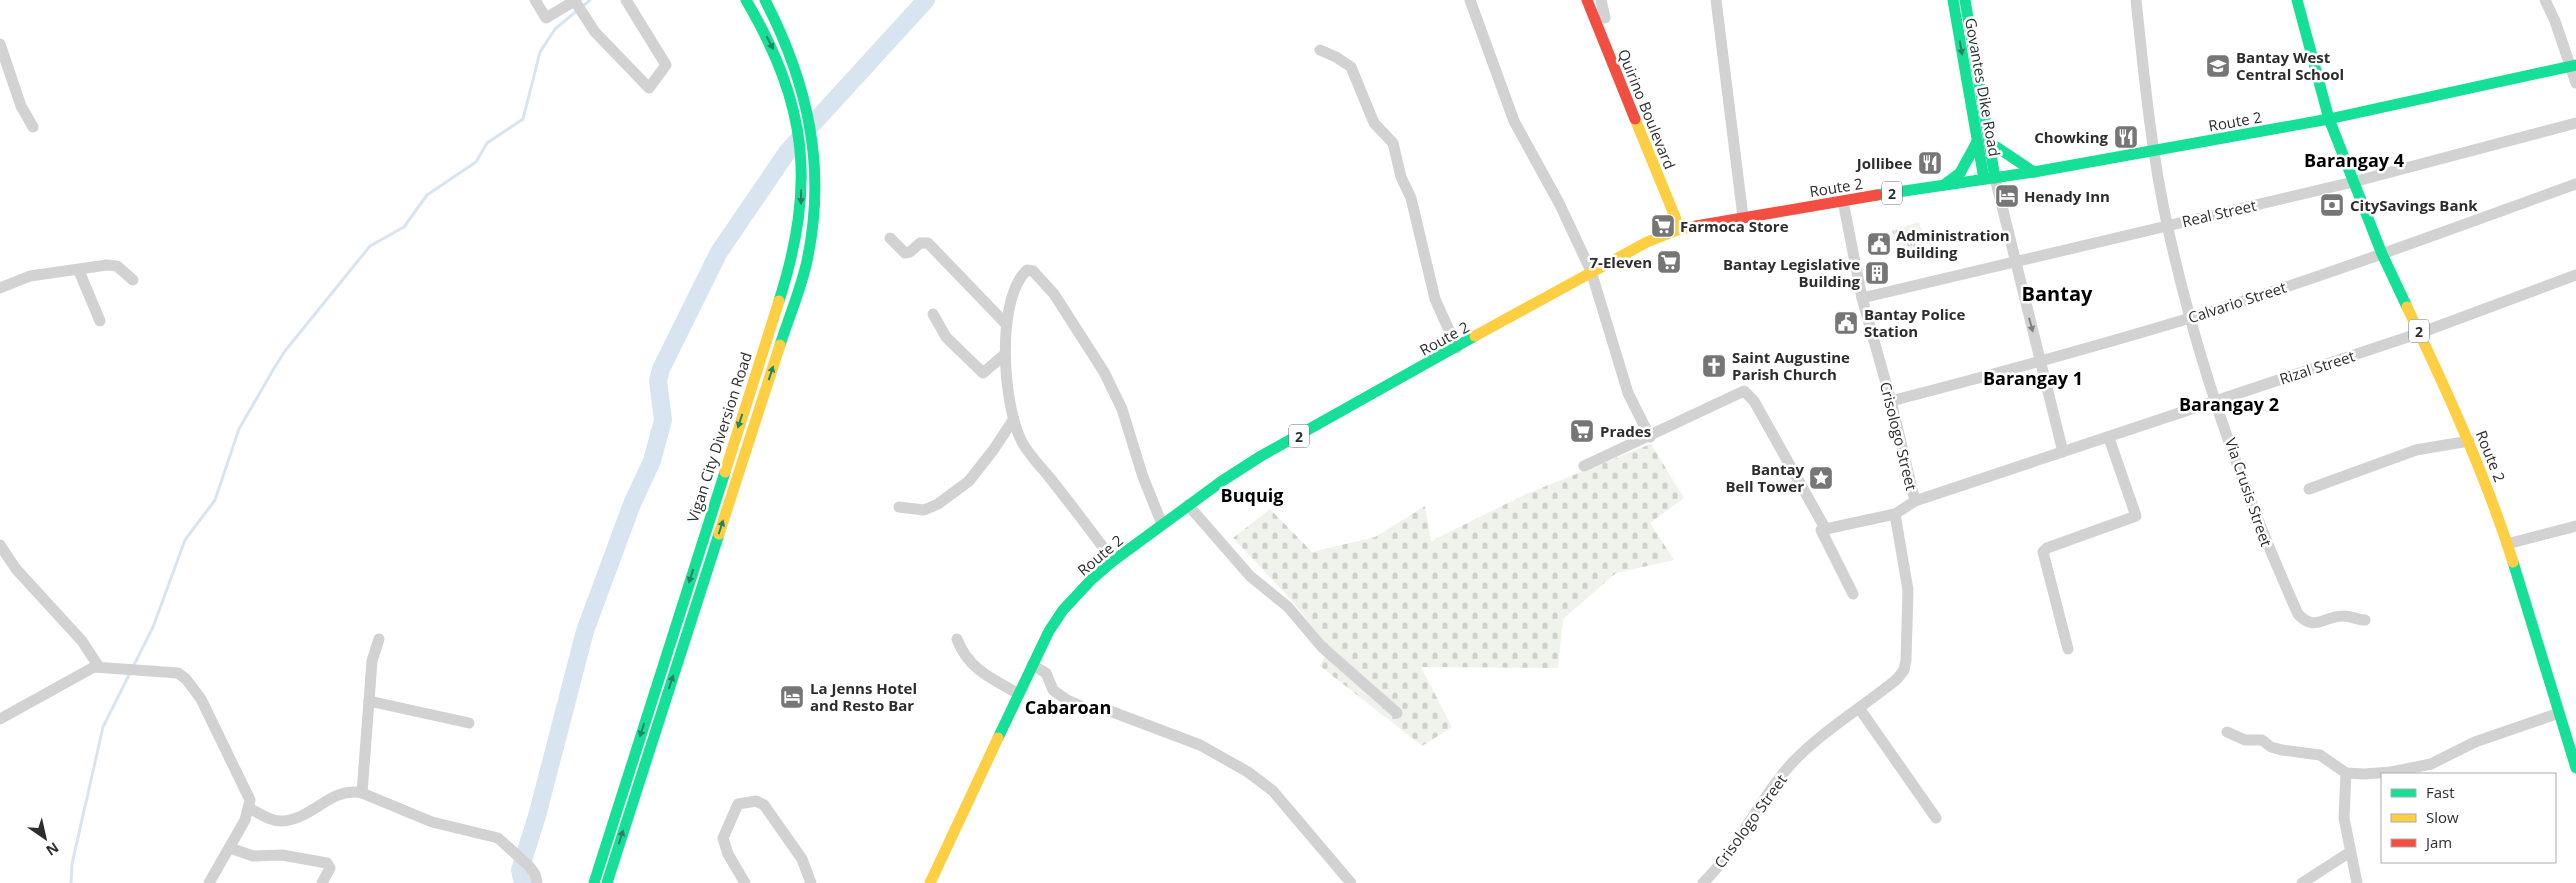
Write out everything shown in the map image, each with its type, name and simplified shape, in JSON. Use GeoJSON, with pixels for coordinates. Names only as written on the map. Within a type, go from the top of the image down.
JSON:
{"type":"FeatureCollection","features":[{"type":"Feature","properties":{"kind":"main road","name":"Vigan City Diversion Road"},"geometry":{"type":"LineString","coordinates":[[594,883],[792,259],[801,206],[801,148],[796,118],[778,58],[746,0]]}},
{"type":"Feature","properties":{"kind":"main road","name":"Vigan City Diversion Road"},"geometry":{"type":"LineString","coordinates":[[607,883],[807,262],[814,208],[814,138],[793,54],[765,0]]}},
{"type":"Feature","properties":{"kind":"main road","name":"Quirino Boulevard"},"geometry":{"type":"LineString","coordinates":[[1587,0],[1680,229]]}},
{"type":"Feature","properties":{"kind":"main road","name":"Govantes Dike Road"},"geometry":{"type":"LineString","coordinates":[[1953,0],[1977,142],[1990,178]]}},
{"type":"Feature","properties":{"kind":"main road","name":"Govantes Dike Road"},"geometry":{"type":"LineString","coordinates":[[1965,0],[1989,142],[1990,178]]}},
{"type":"Feature","properties":{"kind":"main road"},"geometry":{"type":"LineString","coordinates":[[2297,0],[2329,120],[2573,65]]}},
{"type":"Feature","properties":{"kind":"main road"},"geometry":{"type":"LineString","coordinates":[[1964,69],[1976,66]]}},
{"type":"Feature","properties":{"kind":"main road","name":"Route 2"},"geometry":{"type":"LineString","coordinates":[[930,883],[1032,665],[1063,610],[1113,560],[1188,505],[1261,456],[1457,348],[1591,271],[1647,242],[1680,229],[1843,201],[2034,172],[2329,120],[2382,254],[2420,333],[2468,441],[2507,544],[2576,768]]}},
{"type":"Feature","properties":{"kind":"main road"},"geometry":{"type":"LineString","coordinates":[[1942,186],[1953,181],[1960,174],[1977,142]]}},
{"type":"Feature","properties":{"kind":"main road"},"geometry":{"type":"LineString","coordinates":[[1989,142],[2034,172]]}},
{"type":"Feature","properties":{"kind":"street"},"geometry":{"type":"LineString","coordinates":[[536,0],[546,18],[576,2],[595,32],[648,88],[666,65],[626,0]]}},
{"type":"Feature","properties":{"kind":"street"},"geometry":{"type":"LineString","coordinates":[[1470,0],[1514,121],[1559,203],[1591,271],[1628,393],[1650,437]]}},
{"type":"Feature","properties":{"kind":"street"},"geometry":{"type":"LineString","coordinates":[[1602,0],[1606,18]]}},
{"type":"Feature","properties":{"kind":"street"},"geometry":{"type":"LineString","coordinates":[[1716,0],[1744,218]]}},
{"type":"Feature","properties":{"kind":"street","name":"Via Crusis Street"},"geometry":{"type":"LineString","coordinates":[[2136,0],[2154,151],[2168,225],[2191,318],[2262,534],[2298,614],[2309,623],[2339,616],[2365,620]]}},
{"type":"Feature","properties":{"kind":"street"},"geometry":{"type":"LineString","coordinates":[[2545,0],[2573,65],[2576,83]]}},
{"type":"Feature","properties":{"kind":"street"},"geometry":{"type":"LineString","coordinates":[[0,44],[21,106],[33,127]]}},
{"type":"Feature","properties":{"kind":"street"},"geometry":{"type":"LineString","coordinates":[[1320,50],[1341,59],[1351,67],[1374,123],[1393,143],[1401,177],[1411,198],[1435,299],[1457,348]]}},
{"type":"Feature","properties":{"kind":"street","name":"Real Street"},"geometry":{"type":"LineString","coordinates":[[1862,298],[2353,182],[2576,123]]}},
{"type":"Feature","properties":{"kind":"street"},"geometry":{"type":"LineString","coordinates":[[1990,178],[2015,261],[2063,452]]}},
{"type":"Feature","properties":{"kind":"street","name":"Calvario Street"},"geometry":{"type":"LineString","coordinates":[[1891,401],[2191,318],[2382,254],[2576,184]]}},
{"type":"Feature","properties":{"kind":"street","name":"Crisologo Street"},"geometry":{"type":"LineString","coordinates":[[1704,883],[1730,852],[1772,787],[1793,762],[1896,679],[1904,670],[1908,590],[1895,514],[1915,501],[1891,401],[1862,298],[1843,201]]}},
{"type":"Feature","properties":{"kind":"street"},"geometry":{"type":"LineString","coordinates":[[890,238],[905,253],[910,252],[920,243],[928,243],[1006,324]]}},
{"type":"Feature","properties":{"kind":"street"},"geometry":{"type":"LineString","coordinates":[[0,288],[30,276],[113,265],[117,266],[133,280]]}},
{"type":"Feature","properties":{"kind":"street"},"geometry":{"type":"LineString","coordinates":[[1113,560],[1023,444],[1013,420],[1004,355],[1006,324],[1020,277],[1027,270],[1033,271],[1054,294],[1104,372],[1122,409],[1143,477],[1162,524]]}},
{"type":"Feature","properties":{"kind":"street"},"geometry":{"type":"LineString","coordinates":[[79,271],[100,321]]}},
{"type":"Feature","properties":{"kind":"street","name":"Rizal Street"},"geometry":{"type":"LineString","coordinates":[[1915,501],[2420,333],[2576,275]]}},
{"type":"Feature","properties":{"kind":"street"},"geometry":{"type":"LineString","coordinates":[[933,314],[946,337],[983,373],[1004,355]]}},
{"type":"Feature","properties":{"kind":"street"},"geometry":{"type":"LineString","coordinates":[[1584,466],[1650,437],[1744,391],[1754,401],[1823,528]]}},
{"type":"Feature","properties":{"kind":"street"},"geometry":{"type":"LineString","coordinates":[[899,507],[924,510],[938,504],[968,481],[990,455],[1013,420]]}},
{"type":"Feature","properties":{"kind":"street"},"geometry":{"type":"LineString","coordinates":[[2068,649],[2043,552],[2047,548],[2136,516],[2109,438]]}},
{"type":"Feature","properties":{"kind":"street"},"geometry":{"type":"LineString","coordinates":[[2309,489],[2416,450],[2468,441]]}},
{"type":"Feature","properties":{"kind":"street"},"geometry":{"type":"LineString","coordinates":[[1188,505],[1250,576],[1288,607],[1322,647],[1397,713]]}},
{"type":"Feature","properties":{"kind":"street"},"geometry":{"type":"LineString","coordinates":[[1823,528],[1895,514]]}},
{"type":"Feature","properties":{"kind":"street"},"geometry":{"type":"LineString","coordinates":[[2507,544],[2576,526]]}},
{"type":"Feature","properties":{"kind":"street"},"geometry":{"type":"LineString","coordinates":[[1823,528],[1820,532],[1853,594]]}},
{"type":"Feature","properties":{"kind":"street"},"geometry":{"type":"LineString","coordinates":[[0,545],[16,569],[82,641],[99,667]]}},
{"type":"Feature","properties":{"kind":"street"},"geometry":{"type":"LineString","coordinates":[[362,792],[372,661],[378,638]]}},
{"type":"Feature","properties":{"kind":"street"},"geometry":{"type":"LineString","coordinates":[[957,639],[966,658],[973,666],[1019,694]]}},
{"type":"Feature","properties":{"kind":"street"},"geometry":{"type":"LineString","coordinates":[[1032,665],[1046,673],[1053,690],[1067,700],[1090,710],[1110,711],[1200,745],[1248,772],[1273,791],[1351,883]]}},
{"type":"Feature","properties":{"kind":"street"},"geometry":{"type":"LineString","coordinates":[[0,719],[94,667],[178,673],[186,679],[201,699],[248,794],[249,808],[230,848],[210,883]]}},
{"type":"Feature","properties":{"kind":"street"},"geometry":{"type":"LineString","coordinates":[[369,701],[469,723]]}},
{"type":"Feature","properties":{"kind":"street"},"geometry":{"type":"LineString","coordinates":[[1859,708],[1936,818]]}},
{"type":"Feature","properties":{"kind":"street"},"geometry":{"type":"LineString","coordinates":[[2227,732],[2245,740],[2262,740],[2271,747],[2282,750],[2320,755],[2346,773],[2391,772],[2431,764],[2475,742],[2559,713]]}},
{"type":"Feature","properties":{"kind":"street"},"geometry":{"type":"LineString","coordinates":[[2346,773],[2344,818],[2357,883]]}},
{"type":"Feature","properties":{"kind":"street"},"geometry":{"type":"LineString","coordinates":[[249,808],[281,821],[293,819],[336,795],[354,791],[362,792],[432,822],[498,838],[516,852],[529,866],[535,874],[537,883]]}},
{"type":"Feature","properties":{"kind":"street"},"geometry":{"type":"LineString","coordinates":[[745,883],[728,854],[723,838],[738,804],[756,801],[764,806],[802,859],[811,883]]}},
{"type":"Feature","properties":{"kind":"street"},"geometry":{"type":"LineString","coordinates":[[230,848],[253,856],[282,855],[327,863],[330,868],[322,883]]}},
{"type":"Feature","properties":{"kind":"street"},"geometry":{"type":"LineString","coordinates":[[2302,883],[2350,852]]}},
{"type":"Feature","properties":{"kind":"green space"},"geometry":{"type":"Polygon","coordinates":[[[1919,222],[1925,244],[1899,252],[1892,231],[1919,222]]]}},
{"type":"Feature","properties":{"kind":"green space"},"geometry":{"type":"Polygon","coordinates":[[[1651,444],[1684,498],[1650,523],[1674,560],[1616,573],[1563,619],[1558,668],[1421,667],[1452,727],[1422,746],[1320,666],[1329,648],[1293,602],[1233,538],[1270,509],[1312,552],[1375,537],[1425,506],[1431,541],[1526,494],[1651,444]]]}},
{"type":"Feature","properties":{"kind":"waterway"},"geometry":{"type":"LineString","coordinates":[[71,883],[72,864],[103,727],[153,627],[185,540],[215,500],[239,429],[273,370],[285,351],[370,246],[404,227],[427,195],[476,162],[487,143],[523,119],[540,52],[555,29],[590,0]]}},
{"type":"Feature","properties":{"kind":"waterway"},"geometry":{"type":"LineString","coordinates":[[523,883],[520,870],[537,816],[585,631],[632,504],[652,461],[663,420],[658,381],[661,369],[719,252],[788,151],[926,0]]}},
{"type":"Feature","properties":{"kind":"traffic: fast"},"geometry":{"type":"LineString","coordinates":[[746,0],[767,39],[783,75],[800,146],[801,182],[798,220],[791,259],[779,301]]}},
{"type":"Feature","properties":{"kind":"traffic: fast"},"geometry":{"type":"LineString","coordinates":[[765,0],[793,63],[810,127],[814,159],[813,226],[807,261],[780,345]]}},
{"type":"Feature","properties":{"kind":"traffic: fast"},"geometry":{"type":"LineString","coordinates":[[1953,0],[1984,179]]}},
{"type":"Feature","properties":{"kind":"traffic: fast"},"geometry":{"type":"LineString","coordinates":[[1965,0],[1995,178]]}},
{"type":"Feature","properties":{"kind":"traffic: fast"},"geometry":{"type":"LineString","coordinates":[[2297,0],[2329,119],[2576,65]]}},
{"type":"Feature","properties":{"kind":"traffic: fast"},"geometry":{"type":"LineString","coordinates":[[1877,195],[2034,172],[2329,119],[2382,254],[2407,307]]}},
{"type":"Feature","properties":{"kind":"traffic: fast"},"geometry":{"type":"LineString","coordinates":[[1944,185],[1960,173],[1977,142]]}},
{"type":"Feature","properties":{"kind":"traffic: fast"},"geometry":{"type":"LineString","coordinates":[[1989,142],[2034,172]]}},
{"type":"Feature","properties":{"kind":"traffic: fast"},"geometry":{"type":"LineString","coordinates":[[998,738],[1049,631],[1063,610],[1092,579],[1113,561],[1222,481],[1261,456],[1475,336]]}},
{"type":"Feature","properties":{"kind":"traffic: fast"},"geometry":{"type":"LineString","coordinates":[[594,883],[725,472]]}},
{"type":"Feature","properties":{"kind":"traffic: fast"},"geometry":{"type":"LineString","coordinates":[[607,883],[719,534]]}},
{"type":"Feature","properties":{"kind":"traffic: fast"},"geometry":{"type":"LineString","coordinates":[[2513,562],[2576,768]]}},
{"type":"Feature","properties":{"kind":"traffic: slow"},"geometry":{"type":"LineString","coordinates":[[1635,119],[1680,229]]}},
{"type":"Feature","properties":{"kind":"traffic: slow"},"geometry":{"type":"LineString","coordinates":[[1475,336],[1647,242],[1680,229],[1696,226]]}},
{"type":"Feature","properties":{"kind":"traffic: slow"},"geometry":{"type":"LineString","coordinates":[[725,472],[779,301]]}},
{"type":"Feature","properties":{"kind":"traffic: slow"},"geometry":{"type":"LineString","coordinates":[[2407,307],[2464,433],[2490,497],[2513,562]]}},
{"type":"Feature","properties":{"kind":"traffic: slow"},"geometry":{"type":"LineString","coordinates":[[719,534],[780,345]]}},
{"type":"Feature","properties":{"kind":"traffic: slow"},"geometry":{"type":"LineString","coordinates":[[930,883],[998,738]]}},
{"type":"Feature","properties":{"kind":"traffic: jam"},"geometry":{"type":"LineString","coordinates":[[1587,0],[1635,119]]}},
{"type":"Feature","properties":{"kind":"traffic: jam"},"geometry":{"type":"LineString","coordinates":[[1696,226],[1877,195]]}},
{"type":"Feature","properties":{"kind":"place","name":"Bantay West Central School"},"geometry":{"type":"Point","coordinates":[2218,66]}},
{"type":"Feature","properties":{"kind":"place","name":"Chowking"},"geometry":{"type":"Point","coordinates":[2126,137]}},
{"type":"Feature","properties":{"kind":"place","name":"Jollibee"},"geometry":{"type":"Point","coordinates":[1930,163]}},
{"type":"Feature","properties":{"kind":"place","name":"Henady Inn"},"geometry":{"type":"Point","coordinates":[2007,196]}},
{"type":"Feature","properties":{"kind":"place","name":"CitySavings Bank"},"geometry":{"type":"Point","coordinates":[2332,205]}},
{"type":"Feature","properties":{"kind":"place","name":"Farmoca Store"},"geometry":{"type":"Point","coordinates":[1663,226]}},
{"type":"Feature","properties":{"kind":"place","name":"Administration Building"},"geometry":{"type":"Point","coordinates":[1879,244]}},
{"type":"Feature","properties":{"kind":"place","name":"7-Eleven"},"geometry":{"type":"Point","coordinates":[1669,262]}},
{"type":"Feature","properties":{"kind":"place","name":"Bantay Legislative Building"},"geometry":{"type":"Point","coordinates":[1877,273]}},
{"type":"Feature","properties":{"kind":"place","name":"Bantay Police Station"},"geometry":{"type":"Point","coordinates":[1846,323]}},
{"type":"Feature","properties":{"kind":"place","name":"Saint Augustine Parish Church"},"geometry":{"type":"Point","coordinates":[1714,366]}},
{"type":"Feature","properties":{"kind":"place","name":"Prades"},"geometry":{"type":"Point","coordinates":[1582,431]}},
{"type":"Feature","properties":{"kind":"place","name":"Bantay Bell Tower"},"geometry":{"type":"Point","coordinates":[1821,478]}},
{"type":"Feature","properties":{"kind":"place","name":"La Jenns Hotel and Resto Bar"},"geometry":{"type":"Point","coordinates":[792,697]}},
{"type":"Feature","properties":{"kind":"district","name":"Barangay 4"},"geometry":{"type":"Point","coordinates":[2354,160]}},
{"type":"Feature","properties":{"kind":"district","name":"Bantay"},"geometry":{"type":"Point","coordinates":[2057,293]}},
{"type":"Feature","properties":{"kind":"district","name":"Barangay 1"},"geometry":{"type":"Point","coordinates":[2033,378]}},
{"type":"Feature","properties":{"kind":"district","name":"Barangay 2"},"geometry":{"type":"Point","coordinates":[2229,404]}},
{"type":"Feature","properties":{"kind":"district","name":"Buquig"},"geometry":{"type":"Point","coordinates":[1252,495]}},
{"type":"Feature","properties":{"kind":"district","name":"Cabaroan"},"geometry":{"type":"Point","coordinates":[1068,707]}}]}
